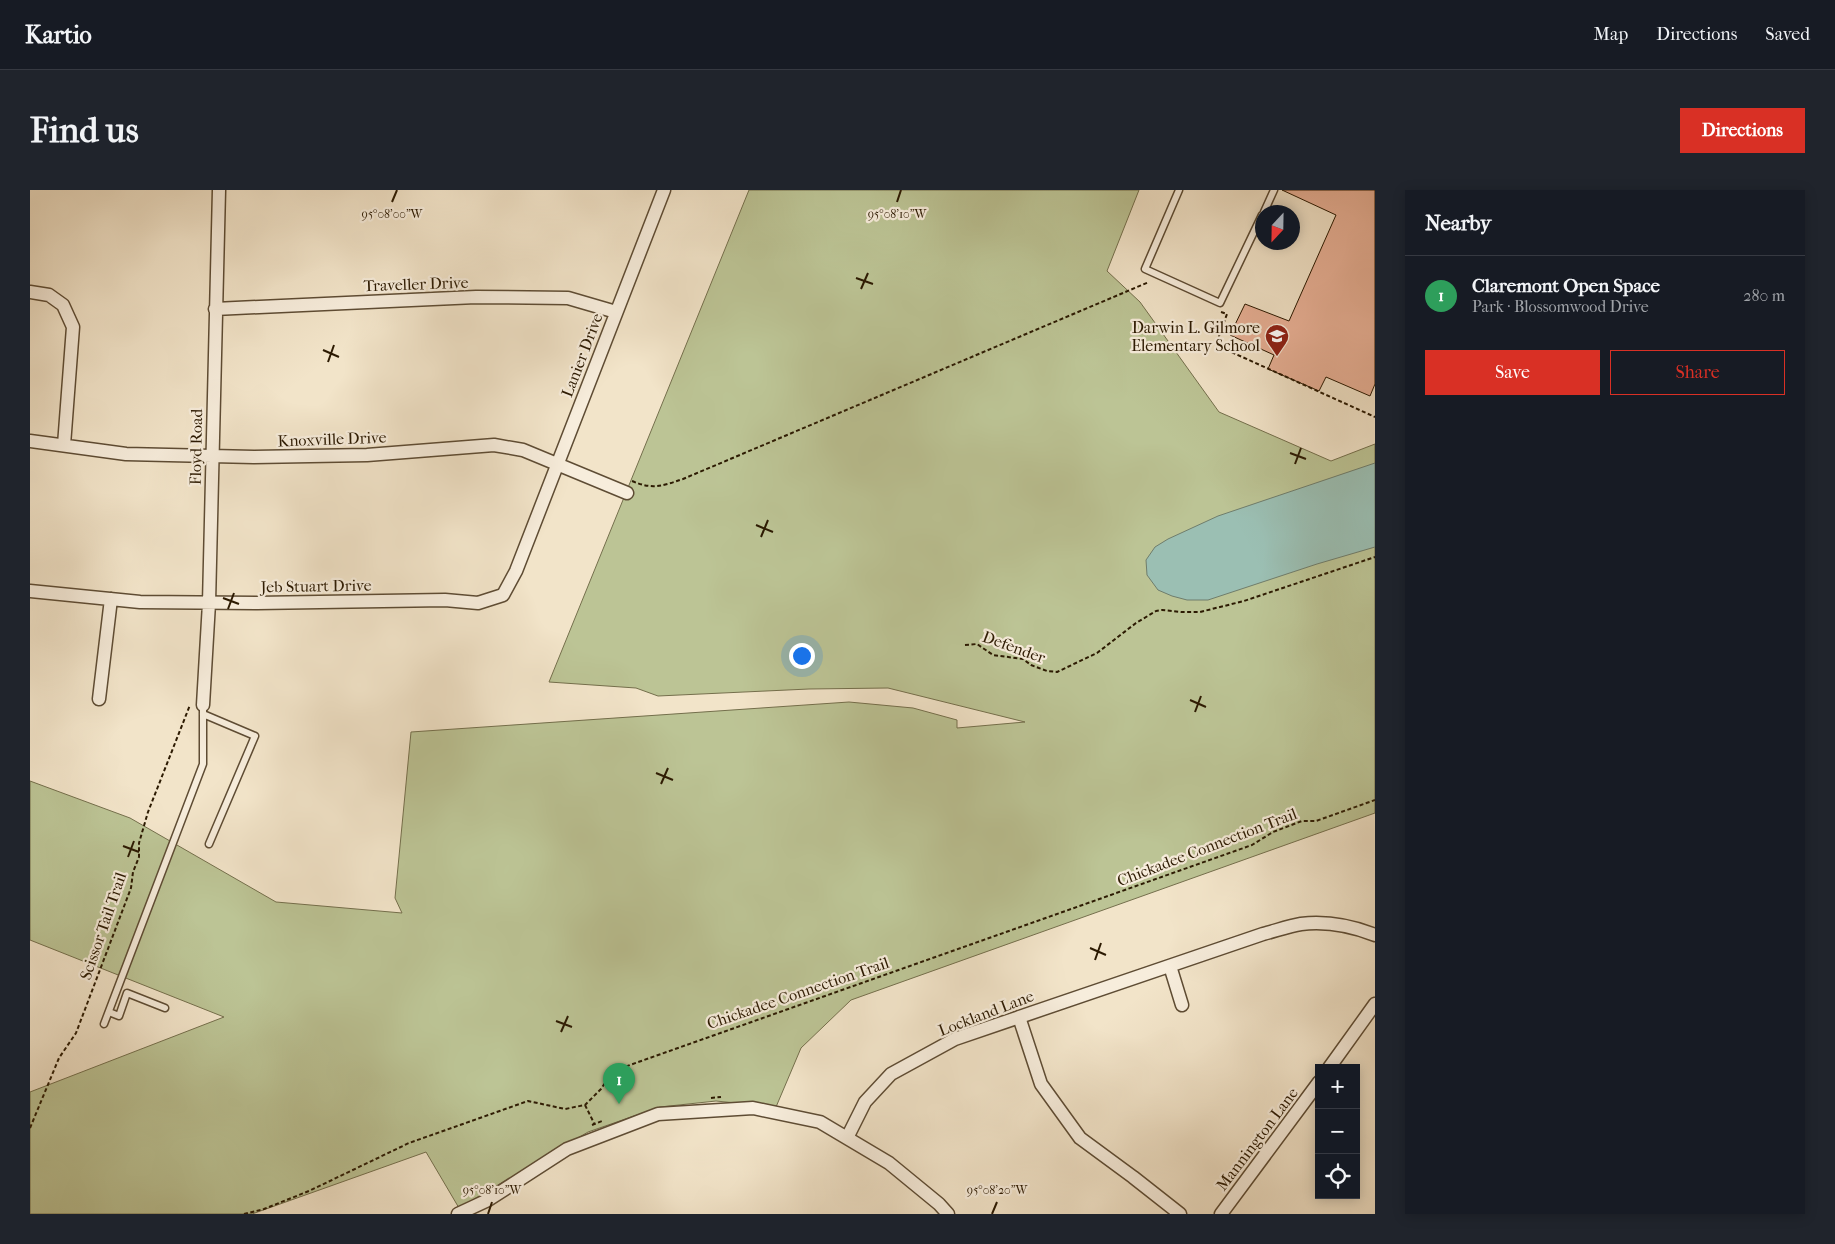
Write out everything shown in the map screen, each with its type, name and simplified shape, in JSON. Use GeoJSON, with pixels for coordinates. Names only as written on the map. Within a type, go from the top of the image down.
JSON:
{"type":"FeatureCollection","features":[{"type":"Feature","properties":{"kind":"street","name":"Floyd Road"},"geometry":{"type":"LineString","coordinates":[[199,708],[209,603],[219,190]]}},
{"type":"Feature","properties":{"kind":"street","name":"Lanier Drive"},"geometry":{"type":"LineString","coordinates":[[531,532],[664,190]]}},
{"type":"Feature","properties":{"kind":"street"},"geometry":{"type":"LineString","coordinates":[[30,292],[49,295],[64,305],[73,327],[64,445]]}},
{"type":"Feature","properties":{"kind":"street","name":"Traveller Drive"},"geometry":{"type":"LineString","coordinates":[[215,309],[485,297],[568,298],[616,312]]}},
{"type":"Feature","properties":{"kind":"street","name":"Knoxville Drive"},"geometry":{"type":"LineString","coordinates":[[30,440],[126,454],[254,457],[367,455],[494,445],[523,450],[626,492]]}},
{"type":"Feature","properties":{"kind":"street","name":"Jeb Stuart Drive"},"geometry":{"type":"LineString","coordinates":[[30,591],[140,602],[445,600],[478,603],[503,595],[516,572],[531,532]]}},
{"type":"Feature","properties":{"kind":"street"},"geometry":{"type":"LineString","coordinates":[[99,699],[111,599]]}},
{"type":"Feature","properties":{"kind":"street","name":"Lockland Lane"},"geometry":{"type":"LineString","coordinates":[[847,1138],[865,1102],[891,1074],[955,1039],[1263,934],[1300,924],[1330,924],[1363,930],[1375,935]]}},
{"type":"Feature","properties":{"kind":"street"},"geometry":{"type":"LineString","coordinates":[[1170,966],[1182,1006]]}},
{"type":"Feature","properties":{"kind":"street"},"geometry":{"type":"LineString","coordinates":[[1332,1064],[1375,1004]]}},
{"type":"Feature","properties":{"kind":"street"},"geometry":{"type":"LineString","coordinates":[[1019,1017],[1041,1084],[1080,1138],[1134,1177],[1180,1214]]}},
{"type":"Feature","properties":{"kind":"street","name":"Mannington Lane"},"geometry":{"type":"LineString","coordinates":[[1221,1214],[1315,1087]]}},
{"type":"Feature","properties":{"kind":"street"},"geometry":{"type":"LineString","coordinates":[[466,1212],[567,1149],[658,1114],[753,1108],[820,1122],[889,1163],[939,1204],[948,1214]]}},
{"type":"Feature","properties":{"kind":"lane"},"geometry":{"type":"LineString","coordinates":[[1179,190],[1145,269],[1220,303],[1255,231]]}},
{"type":"Feature","properties":{"kind":"lane"},"geometry":{"type":"LineString","coordinates":[[1267,205],[1274,190]]}},
{"type":"Feature","properties":{"kind":"lane"},"geometry":{"type":"LineString","coordinates":[[104,1024],[202,764],[199,708],[255,736],[209,844]]}},
{"type":"Feature","properties":{"kind":"lane"},"geometry":{"type":"LineString","coordinates":[[109,1012],[119,1016],[127,993],[165,1008]]}},
{"type":"Feature","properties":{"kind":"path"},"geometry":{"type":"LineString","coordinates":[[628,479],[645,487],[660,487],[683,479],[1149,282]]}},
{"type":"Feature","properties":{"kind":"path"},"geometry":{"type":"LineString","coordinates":[[1218,310],[1227,314],[1219,336],[1220,344],[1229,351],[1375,417]]}},
{"type":"Feature","properties":{"kind":"path","name":"Defender"},"geometry":{"type":"LineString","coordinates":[[965,645],[977,644],[993,655],[1023,659],[1031,665],[1047,671],[1058,672],[1097,653],[1136,623],[1156,611],[1206,611],[1244,601],[1375,557]]}},
{"type":"Feature","properties":{"kind":"path","name":"Scissor Tail Trail"},"geometry":{"type":"LineString","coordinates":[[30,1128],[58,1058],[76,1033],[132,888],[139,843],[148,812],[199,708]]}},
{"type":"Feature","properties":{"kind":"path","name":"Chickadee Connection Trail"},"geometry":{"type":"LineString","coordinates":[[586,1105],[601,1090],[613,1071],[1252,845],[1273,832],[1302,821],[1316,821],[1375,800]]}},
{"type":"Feature","properties":{"kind":"path"},"geometry":{"type":"LineString","coordinates":[[244,1214],[264,1209],[309,1191],[409,1143],[528,1102],[565,1109],[586,1105],[594,1124]]}},
{"type":"Feature","properties":{"kind":"green space"},"geometry":{"type":"Polygon","coordinates":[[[749,190],[1139,190],[1107,271],[1140,302],[1219,412],[1331,461],[1375,444],[1375,813],[851,1000],[801,1048],[776,1107],[716,1101],[660,1107],[588,1132],[459,1208],[426,1152],[252,1214],[30,1214],[30,1092],[224,1017],[30,940],[30,781],[130,818],[276,902],[402,913],[395,898],[411,732],[849,702],[913,708],[957,720],[957,728],[1025,722],[888,688],[809,689],[658,696],[636,688],[549,682],[749,190]]]}},
{"type":"Feature","properties":{"kind":"water"},"geometry":{"type":"Polygon","coordinates":[[[1375,463],[1375,547],[1208,600],[1187,600],[1172,596],[1158,590],[1147,575],[1146,560],[1155,547],[1168,539],[1218,516],[1375,463]]]}},
{"type":"Feature","properties":{"kind":"building"},"geometry":{"type":"Polygon","coordinates":[[[1282,190],[1375,190],[1375,384],[1370,396],[1326,377],[1319,391],[1268,369],[1274,355],[1230,335],[1245,304],[1289,321],[1336,215],[1282,190]]]}},
{"type":"Feature","properties":{"kind":"place","name":"Darwin L. Gilmore Elementary School"},"geometry":{"type":"Point","coordinates":[1277,357]}},
{"type":"Feature","properties":{"kind":"place","name":"Claremont Open Space"},"geometry":{"type":"Point","coordinates":[619,1104]}}]}
